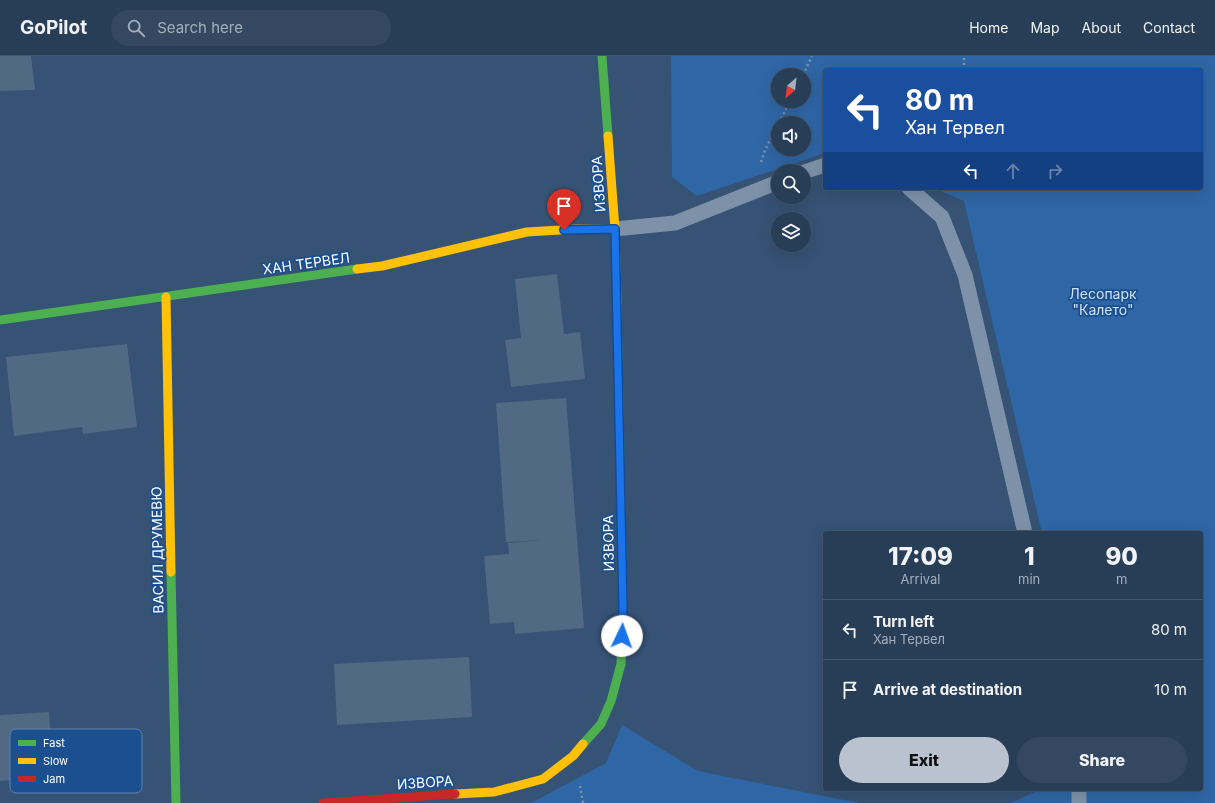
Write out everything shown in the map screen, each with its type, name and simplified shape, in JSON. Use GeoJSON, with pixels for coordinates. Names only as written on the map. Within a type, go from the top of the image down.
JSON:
{"type":"FeatureCollection","features":[{"type":"Feature","properties":{"kind":"street","name":"ИЗВОРА"},"geometry":{"type":"LineString","coordinates":[[323,803],[494,792],[543,779],[574,756],[601,724],[611,701],[621,664],[623,608],[615,229],[602,56]]}},
{"type":"Feature","properties":{"kind":"street","name":"ХАН ТЕРВЕЛ"},"geometry":{"type":"LineString","coordinates":[[0,320],[382,266],[527,232],[576,229],[615,229]]}},
{"type":"Feature","properties":{"kind":"street","name":"ВАСИЛ ДРУМЕВЮ"},"geometry":{"type":"LineString","coordinates":[[166,297],[176,803]]}},
{"type":"Feature","properties":{"kind":"lane"},"geometry":{"type":"LineString","coordinates":[[811,170],[823,166]]}},
{"type":"Feature","properties":{"kind":"lane"},"geometry":{"type":"LineString","coordinates":[[615,229],[675,223],[771,185]]}},
{"type":"Feature","properties":{"kind":"lane"},"geometry":{"type":"LineString","coordinates":[[911,190],[942,217],[965,275],[1025,531]]}},
{"type":"Feature","properties":{"kind":"lane"},"geometry":{"type":"LineString","coordinates":[[1079,791],[1079,803]]}},
{"type":"Feature","properties":{"kind":"path"},"geometry":{"type":"LineString","coordinates":[[806,68],[812,56]]}},
{"type":"Feature","properties":{"kind":"path"},"geometry":{"type":"LineString","coordinates":[[964,56],[964,68]]}},
{"type":"Feature","properties":{"kind":"path"},"geometry":{"type":"LineString","coordinates":[[762,189],[759,168],[771,138]]}},
{"type":"Feature","properties":{"kind":"green space","name":"Лесопарк \"Калето\""},"geometry":{"type":"Polygon","coordinates":[[[671,56],[1215,56],[1215,803],[1011,803],[1037,791],[1203,791],[1203,531],[1042,531],[964,201],[939,190],[1203,190],[1203,68],[823,68],[823,154],[792,164],[771,164],[771,171],[697,196],[672,177],[671,56]]]}},
{"type":"Feature","properties":{"kind":"green space"},"geometry":{"type":"Polygon","coordinates":[[[622,725],[698,771],[859,803],[531,803],[606,763],[622,725]]]}},
{"type":"Feature","properties":{"kind":"building"},"geometry":{"type":"Polygon","coordinates":[[[0,56],[31,56],[35,90],[0,91],[0,56]]]}},
{"type":"Feature","properties":{"kind":"building"},"geometry":{"type":"Polygon","coordinates":[[[557,274],[564,334],[580,332],[585,379],[511,387],[505,340],[521,338],[515,279],[557,274]]]}},
{"type":"Feature","properties":{"kind":"building"},"geometry":{"type":"Polygon","coordinates":[[[127,344],[137,427],[83,434],[82,427],[14,436],[6,357],[127,344]]]}},
{"type":"Feature","properties":{"kind":"building"},"geometry":{"type":"Polygon","coordinates":[[[566,398],[584,628],[515,634],[514,622],[490,624],[484,556],[509,554],[508,543],[541,540],[506,542],[496,403],[566,398]]]}},
{"type":"Feature","properties":{"kind":"building"},"geometry":{"type":"Polygon","coordinates":[[[469,657],[472,717],[337,725],[334,664],[469,657]]]}},
{"type":"Feature","properties":{"kind":"building"},"geometry":{"type":"Polygon","coordinates":[[[49,712],[50,729],[10,729],[10,780],[0,781],[0,715],[49,712]]]}},
{"type":"Feature","properties":{"kind":"traffic: fast"},"geometry":{"type":"LineString","coordinates":[[602,56],[608,136]]}},
{"type":"Feature","properties":{"kind":"traffic: fast"},"geometry":{"type":"LineString","coordinates":[[0,320],[357,269]]}},
{"type":"Feature","properties":{"kind":"traffic: fast"},"geometry":{"type":"LineString","coordinates":[[583,744],[601,724],[611,701],[621,664],[623,608],[617,302]]}},
{"type":"Feature","properties":{"kind":"traffic: fast"},"geometry":{"type":"LineString","coordinates":[[171,572],[176,803]]}},
{"type":"Feature","properties":{"kind":"traffic: slow"},"geometry":{"type":"LineString","coordinates":[[608,136],[615,229],[617,302]]}},
{"type":"Feature","properties":{"kind":"traffic: slow"},"geometry":{"type":"LineString","coordinates":[[357,269],[382,266],[527,232],[576,229],[615,229]]}},
{"type":"Feature","properties":{"kind":"traffic: slow"},"geometry":{"type":"LineString","coordinates":[[166,297],[171,572]]}},
{"type":"Feature","properties":{"kind":"traffic: slow"},"geometry":{"type":"LineString","coordinates":[[455,794],[494,792],[543,779],[573,756],[583,744]]}},
{"type":"Feature","properties":{"kind":"traffic: jam"},"geometry":{"type":"LineString","coordinates":[[323,803],[455,794]]}},
{"type":"Feature","properties":{"kind":"route"},"geometry":{"type":"LineString","coordinates":[[564,230],[615,229],[623,608],[622,636]]}}]}
